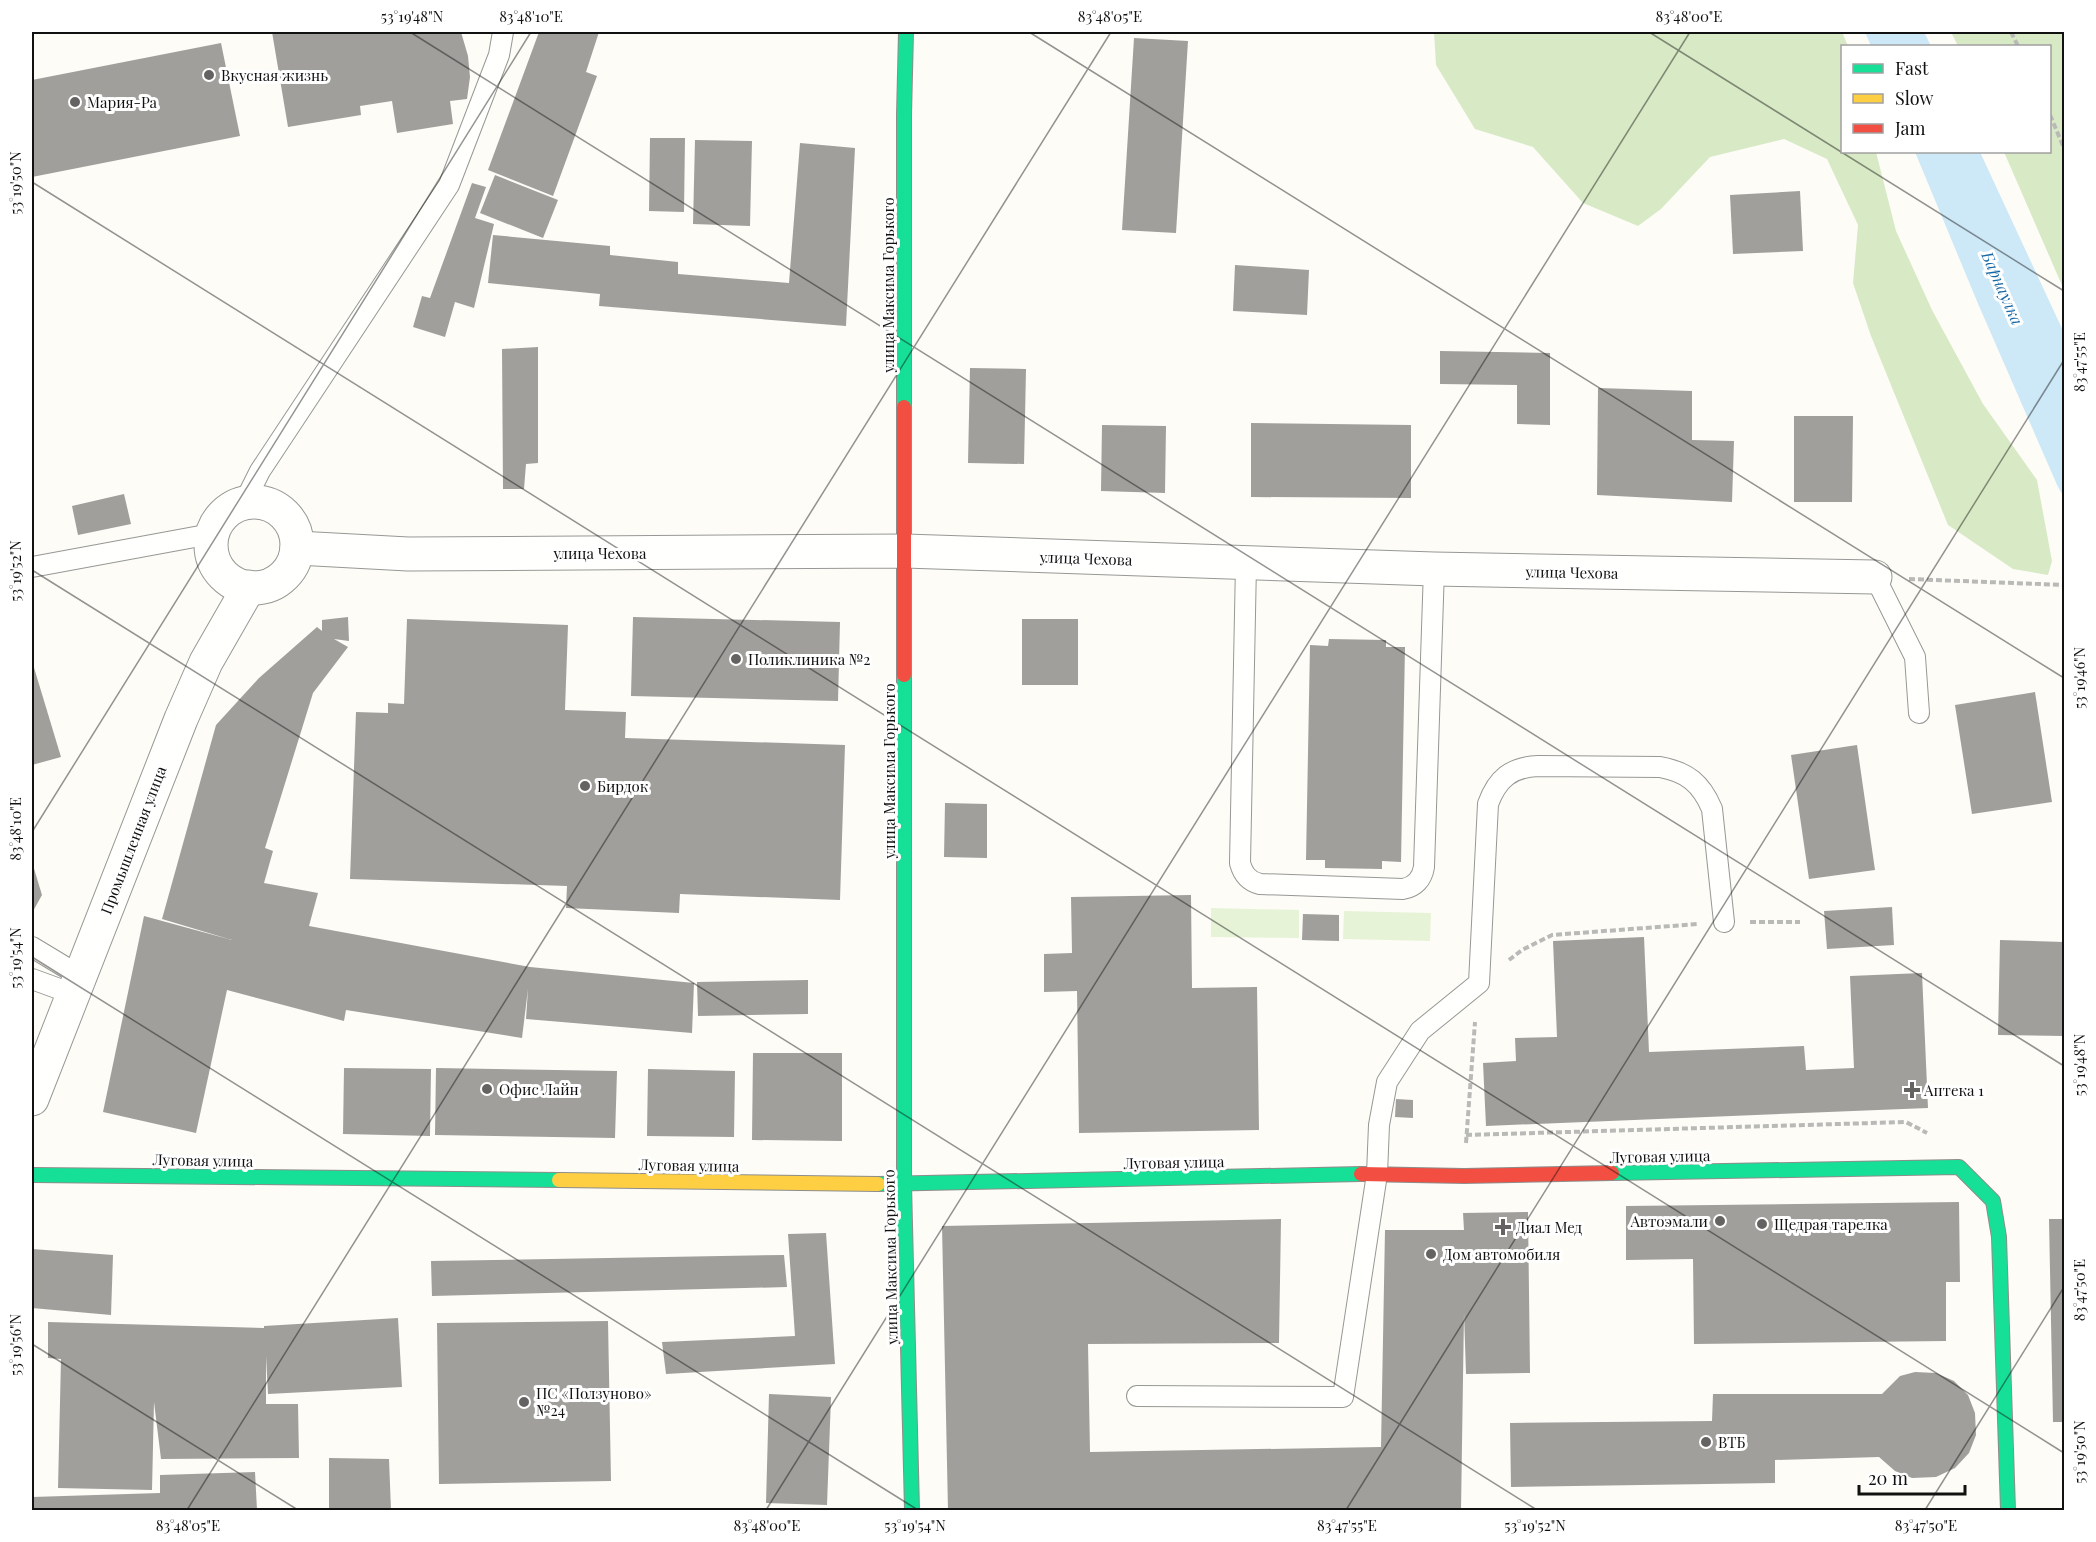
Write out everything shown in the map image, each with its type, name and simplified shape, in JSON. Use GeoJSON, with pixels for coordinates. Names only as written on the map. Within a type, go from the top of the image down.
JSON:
{"type":"FeatureCollection","features":[{"type":"Feature","properties":{"kind":"street","name":"улица Максима Горького"},"geometry":{"type":"LineString","coordinates":[[906,32],[904,115],[906,551],[904,1184],[912,1510]]}},
{"type":"Feature","properties":{"kind":"street"},"geometry":{"type":"LineString","coordinates":[[257,502],[280,511],[289,520],[294,531],[297,548],[288,571],[277,581],[264,587],[236,584],[225,577],[217,567],[212,555],[211,534],[219,519],[227,511],[244,503],[257,502]]}},
{"type":"Feature","properties":{"kind":"street","name":"улица Чехова"},"geometry":{"type":"LineString","coordinates":[[297,548],[408,554],[906,551],[1246,564],[1875,577]]}},
{"type":"Feature","properties":{"kind":"street","name":"Промышленная улица"},"geometry":{"type":"LineString","coordinates":[[32,1100],[193,691],[206,662],[249,587]]}},
{"type":"Feature","properties":{"kind":"street"},"geometry":{"type":"LineString","coordinates":[[1959,1167],[1993,1201],[1999,1237],[2008,1510]]}},
{"type":"Feature","properties":{"kind":"street","name":"Луговая улица"},"geometry":{"type":"LineString","coordinates":[[32,1175],[904,1184],[1377,1174],[1464,1176],[1959,1167]]}},
{"type":"Feature","properties":{"kind":"lane"},"geometry":{"type":"LineString","coordinates":[[244,503],[260,471],[449,185],[499,55],[503,32]]}},
{"type":"Feature","properties":{"kind":"lane"},"geometry":{"type":"LineString","coordinates":[[32,567],[211,534]]}},
{"type":"Feature","properties":{"kind":"lane"},"geometry":{"type":"LineString","coordinates":[[1246,564],[1240,863],[1242,869],[1246,877],[1260,884],[1391,889],[1410,888],[1418,883],[1423,874],[1434,569]]}},
{"type":"Feature","properties":{"kind":"lane"},"geometry":{"type":"LineString","coordinates":[[1875,577],[1915,657],[1919,714]]}},
{"type":"Feature","properties":{"kind":"lane"},"geometry":{"type":"LineString","coordinates":[[1137,1396],[1343,1397],[1377,1174],[1379,1125],[1387,1082],[1420,1031],[1479,983],[1488,804],[1493,790],[1505,776],[1524,767],[1660,767],[1676,770],[1694,780],[1706,794],[1712,809],[1724,922]]}},
{"type":"Feature","properties":{"kind":"lane"},"geometry":{"type":"LineString","coordinates":[[32,947],[77,985]]}},
{"type":"Feature","properties":{"kind":"lane"},"geometry":{"type":"LineString","coordinates":[[32,979],[77,985]]}},
{"type":"Feature","properties":{"kind":"path"},"geometry":{"type":"LineString","coordinates":[[2051,119],[2064,147]]}},
{"type":"Feature","properties":{"kind":"path"},"geometry":{"type":"LineString","coordinates":[[1875,577],[2064,585]]}},
{"type":"Feature","properties":{"kind":"path"},"geometry":{"type":"LineString","coordinates":[[1464,1176],[1479,983],[1522,950],[1552,935],[1724,922],[1800,922]]}},
{"type":"Feature","properties":{"kind":"path"},"geometry":{"type":"LineString","coordinates":[[1466,1135],[1906,1122],[1925,1130],[1959,1167]]}},
{"type":"Feature","properties":{"kind":"green space"},"geometry":{"type":"Polygon","coordinates":[[[1434,32],[1842,32],[1848,45],[1841,45],[1841,153],[1876,153],[1896,231],[1932,310],[1983,404],[2037,480],[2052,561],[2048,575],[2013,569],[1948,525],[1871,336],[1853,283],[1858,225],[1827,159],[1784,139],[1710,157],[1661,209],[1638,226],[1583,203],[1533,147],[1475,129],[1436,65],[1434,32]]]}},
{"type":"Feature","properties":{"kind":"green space"},"geometry":{"type":"Polygon","coordinates":[[[1951,32],[2064,32],[2064,290],[2004,153],[2051,153],[2051,45],[1958,45],[1951,32]]]}},
{"type":"Feature","properties":{"kind":"green space"},"geometry":{"type":"Polygon","coordinates":[[[1211,908],[1299,910],[1299,938],[1211,937],[1211,908]]]}},
{"type":"Feature","properties":{"kind":"green space"},"geometry":{"type":"Polygon","coordinates":[[[1344,911],[1431,913],[1430,941],[1343,939],[1344,911]]]}},
{"type":"Feature","properties":{"kind":"water"},"geometry":{"type":"Polygon","coordinates":[[[1865,32],[1924,32],[1930,45],[1871,45],[1865,32]]]}},
{"type":"Feature","properties":{"kind":"water","name":"Барнаулка"},"geometry":{"type":"Polygon","coordinates":[[[1915,153],[1980,153],[2064,333],[2064,497],[2058,487],[1915,153]]]}},
{"type":"Feature","properties":{"kind":"building"},"geometry":{"type":"Polygon","coordinates":[[[272,32],[461,32],[468,56],[470,77],[467,99],[450,101],[453,124],[397,133],[392,101],[360,106],[361,115],[288,127],[272,32]]]}},
{"type":"Feature","properties":{"kind":"building"},"geometry":{"type":"Polygon","coordinates":[[[539,32],[599,32],[586,72],[597,76],[553,196],[488,170],[539,32]]]}},
{"type":"Feature","properties":{"kind":"building"},"geometry":{"type":"Polygon","coordinates":[[[1134,38],[1188,41],[1176,233],[1122,230],[1134,38]]]}},
{"type":"Feature","properties":{"kind":"building"},"geometry":{"type":"Polygon","coordinates":[[[221,43],[240,136],[32,177],[32,80],[221,43]]]}},
{"type":"Feature","properties":{"kind":"building"},"geometry":{"type":"Polygon","coordinates":[[[650,138],[685,138],[684,212],[649,211],[650,138]]]}},
{"type":"Feature","properties":{"kind":"building"},"geometry":{"type":"Polygon","coordinates":[[[695,140],[752,141],[750,226],[693,224],[695,140]]]}},
{"type":"Feature","properties":{"kind":"building"},"geometry":{"type":"Polygon","coordinates":[[[800,143],[855,148],[846,326],[599,306],[600,294],[488,283],[493,235],[610,246],[610,255],[678,262],[678,274],[789,283],[800,143]]]}},
{"type":"Feature","properties":{"kind":"building"},"geometry":{"type":"Polygon","coordinates":[[[495,175],[558,200],[543,238],[480,213],[495,175]]]}},
{"type":"Feature","properties":{"kind":"building"},"geometry":{"type":"Polygon","coordinates":[[[472,183],[486,187],[475,218],[494,224],[474,308],[455,302],[445,337],[413,327],[422,296],[430,298],[472,183]]]}},
{"type":"Feature","properties":{"kind":"building"},"geometry":{"type":"Polygon","coordinates":[[[1800,191],[1803,251],[1733,254],[1730,195],[1800,191]]]}},
{"type":"Feature","properties":{"kind":"building"},"geometry":{"type":"Polygon","coordinates":[[[1235,265],[1309,270],[1307,315],[1233,311],[1235,265]]]}},
{"type":"Feature","properties":{"kind":"building"},"geometry":{"type":"Polygon","coordinates":[[[538,347],[538,463],[526,464],[524,489],[503,489],[502,349],[538,347]]]}},
{"type":"Feature","properties":{"kind":"building"},"geometry":{"type":"Polygon","coordinates":[[[1440,351],[1550,353],[1550,425],[1517,424],[1517,385],[1440,384],[1440,351]]]}},
{"type":"Feature","properties":{"kind":"building"},"geometry":{"type":"Polygon","coordinates":[[[970,368],[1026,369],[1024,464],[968,463],[970,368]]]}},
{"type":"Feature","properties":{"kind":"building"},"geometry":{"type":"Polygon","coordinates":[[[1598,388],[1692,391],[1692,440],[1734,441],[1732,502],[1597,495],[1598,388]]]}},
{"type":"Feature","properties":{"kind":"building"},"geometry":{"type":"Polygon","coordinates":[[[1794,416],[1853,416],[1852,502],[1794,502],[1794,416]]]}},
{"type":"Feature","properties":{"kind":"building"},"geometry":{"type":"Polygon","coordinates":[[[1251,423],[1411,425],[1411,498],[1251,497],[1251,423]]]}},
{"type":"Feature","properties":{"kind":"building"},"geometry":{"type":"Polygon","coordinates":[[[1102,425],[1166,426],[1165,493],[1101,491],[1102,425]]]}},
{"type":"Feature","properties":{"kind":"building"},"geometry":{"type":"Polygon","coordinates":[[[124,494],[131,524],[78,535],[72,506],[124,494]]]}},
{"type":"Feature","properties":{"kind":"building"},"geometry":{"type":"Polygon","coordinates":[[[348,617],[349,641],[334,639],[348,647],[313,693],[265,848],[273,851],[264,883],[318,893],[309,926],[530,967],[694,983],[692,1033],[526,1019],[528,989],[522,1038],[346,1010],[344,1021],[227,990],[196,1133],[103,1112],[144,916],[232,940],[162,919],[216,725],[259,678],[317,627],[322,631],[322,620],[348,617]]]}},
{"type":"Feature","properties":{"kind":"building","name":"Поликлиника №2"},"geometry":{"type":"Polygon","coordinates":[[[633,617],[840,622],[838,701],[631,696],[633,617]]]}},
{"type":"Feature","properties":{"kind":"building"},"geometry":{"type":"Polygon","coordinates":[[[407,619],[568,625],[565,710],[626,712],[625,738],[845,745],[840,900],[680,894],[679,913],[566,908],[567,886],[350,879],[356,712],[388,713],[388,703],[404,704],[407,619]]]}},
{"type":"Feature","properties":{"kind":"building"},"geometry":{"type":"Polygon","coordinates":[[[1022,619],[1078,619],[1078,685],[1022,685],[1022,619]]]}},
{"type":"Feature","properties":{"kind":"building"},"geometry":{"type":"Polygon","coordinates":[[[1329,639],[1386,640],[1386,647],[1405,647],[1401,862],[1382,861],[1382,869],[1325,868],[1325,860],[1306,860],[1310,645],[1328,646],[1329,639]]]}},
{"type":"Feature","properties":{"kind":"building"},"geometry":{"type":"Polygon","coordinates":[[[32,661],[61,757],[32,765],[32,661]]]}},
{"type":"Feature","properties":{"kind":"building"},"geometry":{"type":"Polygon","coordinates":[[[2035,692],[2052,802],[1972,814],[1955,705],[2035,692]]]}},
{"type":"Feature","properties":{"kind":"building"},"geometry":{"type":"Polygon","coordinates":[[[1857,745],[1875,870],[1809,879],[1791,755],[1857,745]]]}},
{"type":"Feature","properties":{"kind":"building"},"geometry":{"type":"Polygon","coordinates":[[[945,803],[987,804],[987,858],[944,857],[945,803]]]}},
{"type":"Feature","properties":{"kind":"building"},"geometry":{"type":"Polygon","coordinates":[[[32,862],[42,895],[32,913],[32,862]]]}},
{"type":"Feature","properties":{"kind":"building"},"geometry":{"type":"Polygon","coordinates":[[[1191,895],[1192,988],[1257,987],[1259,1130],[1079,1133],[1077,991],[1044,992],[1044,954],[1072,953],[1071,897],[1191,895]]]}},
{"type":"Feature","properties":{"kind":"building"},"geometry":{"type":"Polygon","coordinates":[[[1892,907],[1894,945],[1827,949],[1824,911],[1892,907]]]}},
{"type":"Feature","properties":{"kind":"building"},"geometry":{"type":"Polygon","coordinates":[[[1303,914],[1339,915],[1339,941],[1302,940],[1303,914]]]}},
{"type":"Feature","properties":{"kind":"building"},"geometry":{"type":"Polygon","coordinates":[[[1644,937],[1649,1052],[1804,1046],[1806,1070],[1854,1068],[1850,976],[1922,973],[1928,1108],[1486,1126],[1483,1063],[1516,1061],[1515,1038],[1557,1037],[1553,941],[1644,937]]]}},
{"type":"Feature","properties":{"kind":"building"},"geometry":{"type":"Polygon","coordinates":[[[2000,940],[2064,942],[2064,1036],[1998,1035],[2000,940]]]}},
{"type":"Feature","properties":{"kind":"building"},"geometry":{"type":"Polygon","coordinates":[[[808,980],[808,1014],[698,1016],[697,982],[808,980]]]}},
{"type":"Feature","properties":{"kind":"building"},"geometry":{"type":"Polygon","coordinates":[[[753,1053],[842,1053],[842,1141],[752,1140],[753,1053]]]}},
{"type":"Feature","properties":{"kind":"building"},"geometry":{"type":"Polygon","coordinates":[[[344,1068],[431,1069],[430,1136],[343,1134],[344,1068]]]}},
{"type":"Feature","properties":{"kind":"building"},"geometry":{"type":"Polygon","coordinates":[[[436,1068],[617,1071],[615,1138],[435,1135],[436,1068]]]}},
{"type":"Feature","properties":{"kind":"building"},"geometry":{"type":"Polygon","coordinates":[[[648,1069],[735,1071],[734,1137],[647,1136],[648,1069]]]}},
{"type":"Feature","properties":{"kind":"building"},"geometry":{"type":"Polygon","coordinates":[[[1396,1099],[1413,1100],[1413,1118],[1395,1117],[1396,1099]]]}},
{"type":"Feature","properties":{"kind":"building"},"geometry":{"type":"Polygon","coordinates":[[[1959,1202],[1960,1282],[1946,1282],[1946,1341],[1694,1344],[1693,1259],[1626,1260],[1626,1206],[1959,1202]]]}},
{"type":"Feature","properties":{"kind":"building"},"geometry":{"type":"Polygon","coordinates":[[[1528,1212],[1530,1373],[1466,1374],[1464,1313],[1461,1510],[948,1510],[942,1226],[1281,1219],[1279,1343],[1088,1344],[1090,1452],[1381,1447],[1385,1230],[1464,1230],[1463,1213],[1528,1212]]]}},
{"type":"Feature","properties":{"kind":"building"},"geometry":{"type":"Polygon","coordinates":[[[2049,1219],[2064,1219],[2064,1422],[2053,1422],[2049,1219]]]}},
{"type":"Feature","properties":{"kind":"building"},"geometry":{"type":"Polygon","coordinates":[[[826,1233],[835,1364],[666,1374],[662,1342],[795,1336],[788,1234],[826,1233]]]}},
{"type":"Feature","properties":{"kind":"building"},"geometry":{"type":"Polygon","coordinates":[[[32,1249],[113,1255],[111,1315],[32,1308],[32,1249]]]}},
{"type":"Feature","properties":{"kind":"building"},"geometry":{"type":"Polygon","coordinates":[[[784,1255],[787,1287],[432,1296],[431,1261],[784,1255]]]}},
{"type":"Feature","properties":{"kind":"building"},"geometry":{"type":"Polygon","coordinates":[[[398,1318],[402,1387],[268,1394],[266,1356],[266,1404],[298,1404],[299,1458],[161,1459],[154,1402],[152,1490],[58,1488],[61,1359],[48,1358],[48,1322],[264,1328],[264,1326],[398,1318]]]}},
{"type":"Feature","properties":{"kind":"building","name":"ПС «Ползуново» №24"},"geometry":{"type":"Polygon","coordinates":[[[608,1321],[611,1481],[439,1484],[437,1323],[608,1321]]]}},
{"type":"Feature","properties":{"kind":"building"},"geometry":{"type":"Polygon","coordinates":[[[1915,1372],[1936,1373],[1954,1381],[1968,1395],[1975,1413],[1976,1435],[1969,1453],[1955,1468],[1936,1477],[1912,1478],[1895,1471],[1879,1457],[1775,1460],[1775,1483],[1511,1487],[1510,1423],[1712,1421],[1713,1394],[1882,1394],[1900,1376],[1915,1372]]]}},
{"type":"Feature","properties":{"kind":"building"},"geometry":{"type":"Polygon","coordinates":[[[769,1394],[831,1397],[827,1505],[766,1503],[769,1394]]]}},
{"type":"Feature","properties":{"kind":"building"},"geometry":{"type":"Polygon","coordinates":[[[329,1458],[389,1459],[391,1510],[329,1510],[329,1458]]]}},
{"type":"Feature","properties":{"kind":"building"},"geometry":{"type":"Polygon","coordinates":[[[255,1472],[257,1510],[32,1510],[32,1497],[160,1493],[160,1475],[255,1472]]]}},
{"type":"Feature","properties":{"kind":"traffic: fast"},"geometry":{"type":"LineString","coordinates":[[904,407],[906,32]]}},
{"type":"Feature","properties":{"kind":"traffic: fast"},"geometry":{"type":"LineString","coordinates":[[904,675],[904,1184],[912,1510]]}},
{"type":"Feature","properties":{"kind":"traffic: fast"},"geometry":{"type":"LineString","coordinates":[[1612,1173],[1959,1167],[1993,1201],[1999,1237],[2008,1510]]}},
{"type":"Feature","properties":{"kind":"traffic: fast"},"geometry":{"type":"LineString","coordinates":[[878,1184],[1361,1174]]}},
{"type":"Feature","properties":{"kind":"traffic: fast"},"geometry":{"type":"LineString","coordinates":[[32,1175],[559,1180]]}},
{"type":"Feature","properties":{"kind":"traffic: slow"},"geometry":{"type":"LineString","coordinates":[[559,1180],[878,1184]]}},
{"type":"Feature","properties":{"kind":"traffic: jam"},"geometry":{"type":"LineString","coordinates":[[904,407],[904,675]]}},
{"type":"Feature","properties":{"kind":"traffic: jam"},"geometry":{"type":"LineString","coordinates":[[1361,1174],[1464,1176],[1612,1173]]}},
{"type":"Feature","properties":{"kind":"place","name":"Вкусная жизнь"},"geometry":{"type":"Point","coordinates":[209,75]}},
{"type":"Feature","properties":{"kind":"place","name":"Мария-Ра"},"geometry":{"type":"Point","coordinates":[75,102]}},
{"type":"Feature","properties":{"kind":"place","name":"Поликлиника №2"},"geometry":{"type":"Point","coordinates":[736,659]}},
{"type":"Feature","properties":{"kind":"place","name":"Бирдок"},"geometry":{"type":"Point","coordinates":[585,786]}},
{"type":"Feature","properties":{"kind":"place","name":"Офис Лайн"},"geometry":{"type":"Point","coordinates":[487,1089]}},
{"type":"Feature","properties":{"kind":"place","name":"Аптека 1"},"geometry":{"type":"Point","coordinates":[1912,1090]}},
{"type":"Feature","properties":{"kind":"place","name":"Автоэмали"},"geometry":{"type":"Point","coordinates":[1720,1221]}},
{"type":"Feature","properties":{"kind":"place","name":"Щедрая тарелка"},"geometry":{"type":"Point","coordinates":[1762,1224]}},
{"type":"Feature","properties":{"kind":"place","name":"Диал Мед"},"geometry":{"type":"Point","coordinates":[1503,1227]}},
{"type":"Feature","properties":{"kind":"place","name":"Дом автомобиля"},"geometry":{"type":"Point","coordinates":[1431,1254]}},
{"type":"Feature","properties":{"kind":"place","name":"ПС «Ползуново» №24"},"geometry":{"type":"Point","coordinates":[524,1402]}},
{"type":"Feature","properties":{"kind":"place","name":"ВТБ"},"geometry":{"type":"Point","coordinates":[1706,1442]}}]}
